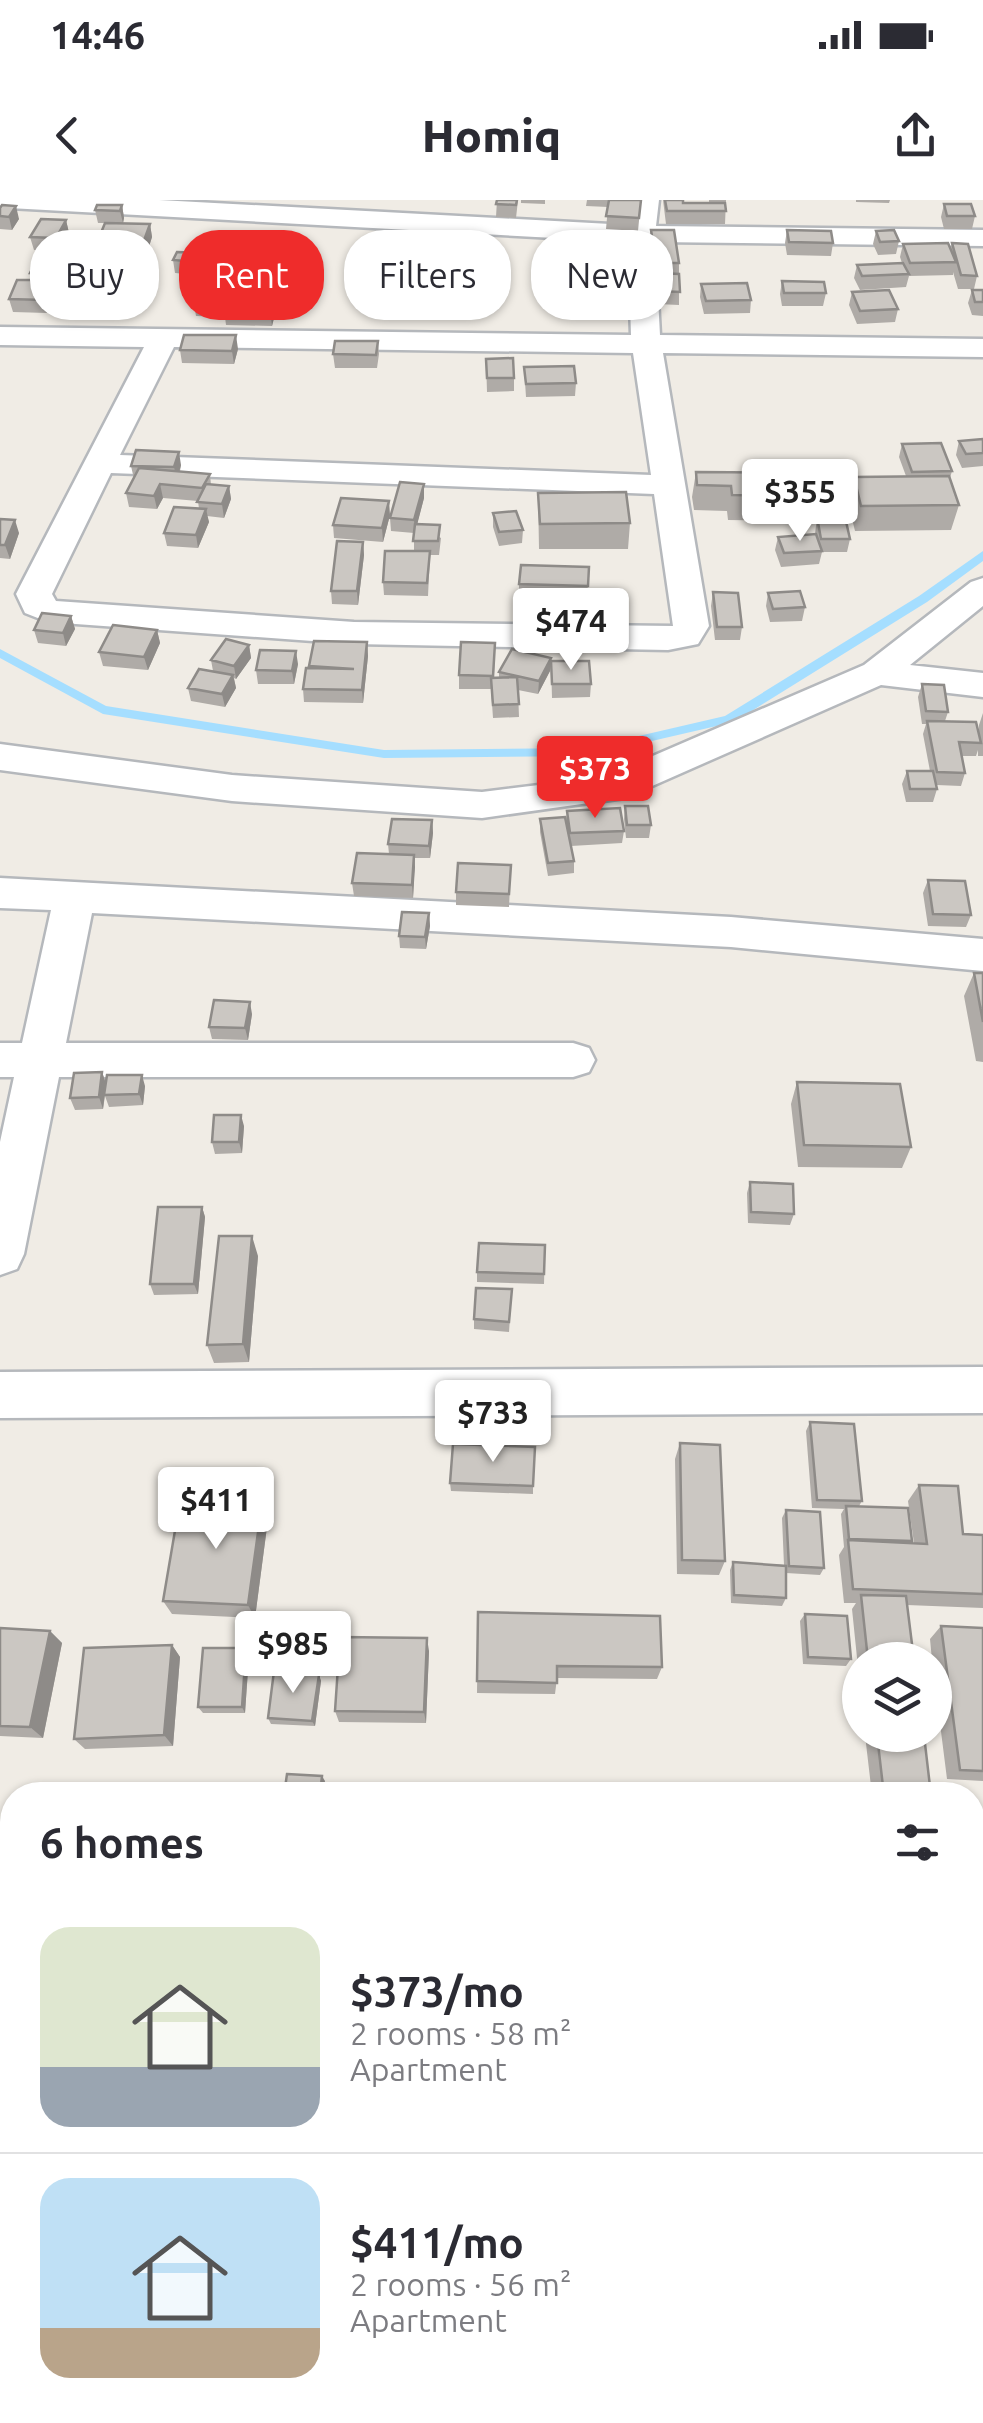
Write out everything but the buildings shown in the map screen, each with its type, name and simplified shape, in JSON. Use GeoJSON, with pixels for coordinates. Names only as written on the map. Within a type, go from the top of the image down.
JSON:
{"type":"FeatureCollection","features":[{"type":"Feature","properties":{"kind":"street"},"geometry":{"type":"LineString","coordinates":[[9,200],[567,230]]}},
{"type":"Feature","properties":{"kind":"street"},"geometry":{"type":"LineString","coordinates":[[642,230],[646,200]]}},
{"type":"Feature","properties":{"kind":"street"},"geometry":{"type":"LineString","coordinates":[[673,234],[983,238]]}},
{"type":"Feature","properties":{"kind":"street"},"geometry":{"type":"LineString","coordinates":[[164,337],[34,594],[37,605],[48,611],[354,633],[668,639],[685,636],[690,626],[645,320]]}},
{"type":"Feature","properties":{"kind":"street"},"geometry":{"type":"LineString","coordinates":[[0,336],[983,348]]}},
{"type":"Feature","properties":{"kind":"street"},"geometry":{"type":"LineString","coordinates":[[100,464],[668,485]]}},
{"type":"Feature","properties":{"kind":"street"},"geometry":{"type":"LineString","coordinates":[[0,758],[232,788],[482,805],[611,790],[877,673],[983,589]]}},
{"type":"Feature","properties":{"kind":"street"},"geometry":{"type":"LineString","coordinates":[[877,673],[983,686]]}},
{"type":"Feature","properties":{"kind":"street"},"geometry":{"type":"LineString","coordinates":[[0,893],[731,932],[983,955]]}},
{"type":"Feature","properties":{"kind":"street"},"geometry":{"type":"LineString","coordinates":[[0,1254],[20,1060],[75,894]]}},
{"type":"Feature","properties":{"kind":"street"},"geometry":{"type":"LineString","coordinates":[[20,1060],[573,1060]]}},
{"type":"Feature","properties":{"kind":"street"},"geometry":{"type":"LineString","coordinates":[[0,1394],[983,1390]]}},
{"type":"Feature","properties":{"kind":"waterway"},"geometry":{"type":"LineString","coordinates":[[0,653],[103,710],[384,754],[587,752],[729,719],[923,599],[983,555]]}}]}
